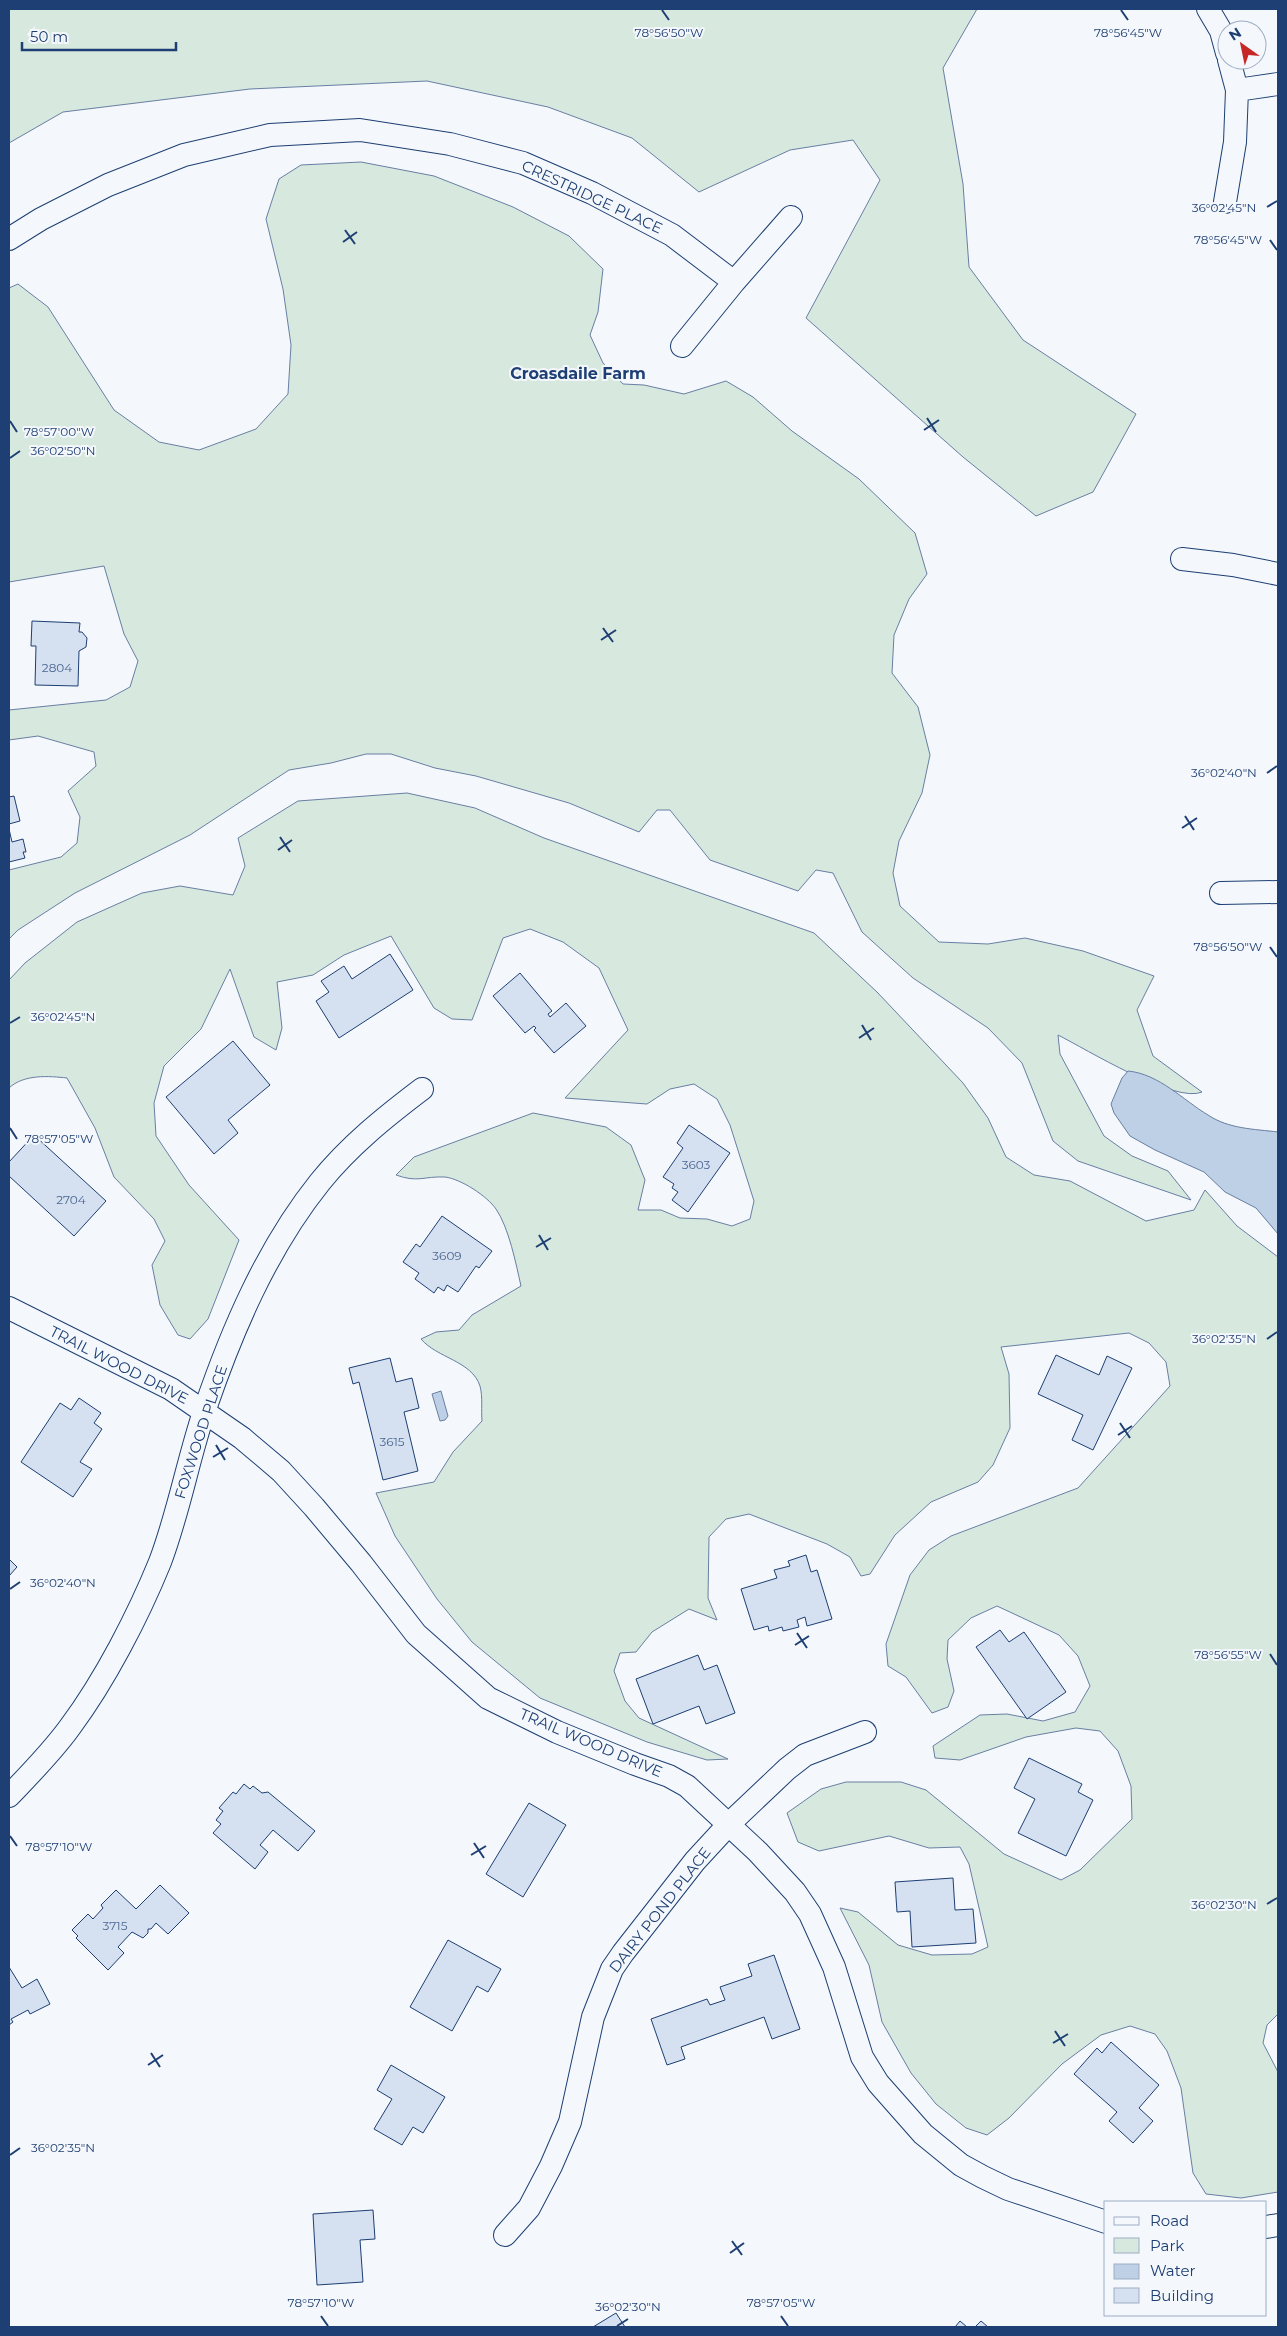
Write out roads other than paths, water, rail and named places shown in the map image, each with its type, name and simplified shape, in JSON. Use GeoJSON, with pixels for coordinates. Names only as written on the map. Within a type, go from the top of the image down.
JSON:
{"type":"FeatureCollection","features":[{"type":"Feature","properties":{"kind":"street"},"geometry":{"type":"LineString","coordinates":[[1208,9],[1217,24]]}},
{"type":"Feature","properties":{"kind":"street"},"geometry":{"type":"LineString","coordinates":[[1225,202],[1235,142],[1237,90],[1232,70]]}},
{"type":"Feature","properties":{"kind":"street"},"geometry":{"type":"LineString","coordinates":[[1237,90],[1278,84]]}},
{"type":"Feature","properties":{"kind":"street","name":"CRESTRIDGE PLACE"},"geometry":{"type":"LineString","coordinates":[[9,239],[41,219],[108,185],[184,155],[270,135],[360,130],[450,144],[523,163],[592,194],[672,235],[734,282]]}},
{"type":"Feature","properties":{"kind":"street"},"geometry":{"type":"LineString","coordinates":[[682,346],[734,282],[791,217]]}},
{"type":"Feature","properties":{"kind":"street"},"geometry":{"type":"LineString","coordinates":[[1182,559],[1233,565],[1278,574]]}},
{"type":"Feature","properties":{"kind":"street"},"geometry":{"type":"LineString","coordinates":[[1221,893],[1278,892]]}},
{"type":"Feature","properties":{"kind":"street","name":"FOXWOOD PLACE"},"geometry":{"type":"LineString","coordinates":[[9,1796],[70,1728],[103,1675],[138,1611],[168,1538],[205,1410],[234,1334],[270,1257],[291,1221],[321,1181],[357,1142],[422,1089]]}},
{"type":"Feature","properties":{"kind":"street","name":"TRAIL WOOD DRIVE"},"geometry":{"type":"LineString","coordinates":[[9,1308],[171,1389],[205,1410],[242,1438],[281,1471],[361,1563],[416,1634],[488,1698],[557,1732],[669,1776],[687,1786],[730,1824],[795,1892],[810,1914],[834,1967],[862,2057],[878,2083],[900,2110],[942,2151],[983,2177],[1008,2189],[1104,2221]]}},
{"type":"Feature","properties":{"kind":"street","name":"DAIRY POND PLACE"},"geometry":{"type":"LineString","coordinates":[[504,2235],[529,2208],[551,2166],[570,2122],[593,2017],[612,1969],[695,1861],[786,1769],[805,1755],[865,1732]]}},
{"type":"Feature","properties":{"kind":"water"},"geometry":{"type":"Polygon","coordinates":[[[1128,1071],[1139,1073],[1160,1082],[1216,1120],[1242,1128],[1278,1132],[1278,1234],[1256,1208],[1225,1192],[1204,1172],[1155,1150],[1130,1136],[1114,1113],[1111,1104],[1122,1078],[1128,1071]]]}},
{"type":"Feature","properties":{"kind":"water"},"geometry":{"type":"Polygon","coordinates":[[[441,1391],[448,1416],[445,1420],[440,1421],[432,1394],[441,1391]]]}},
{"type":"Feature","properties":{"kind":"district","name":"Croasdaile Farm"},"geometry":{"type":"Point","coordinates":[578,373]}}]}
